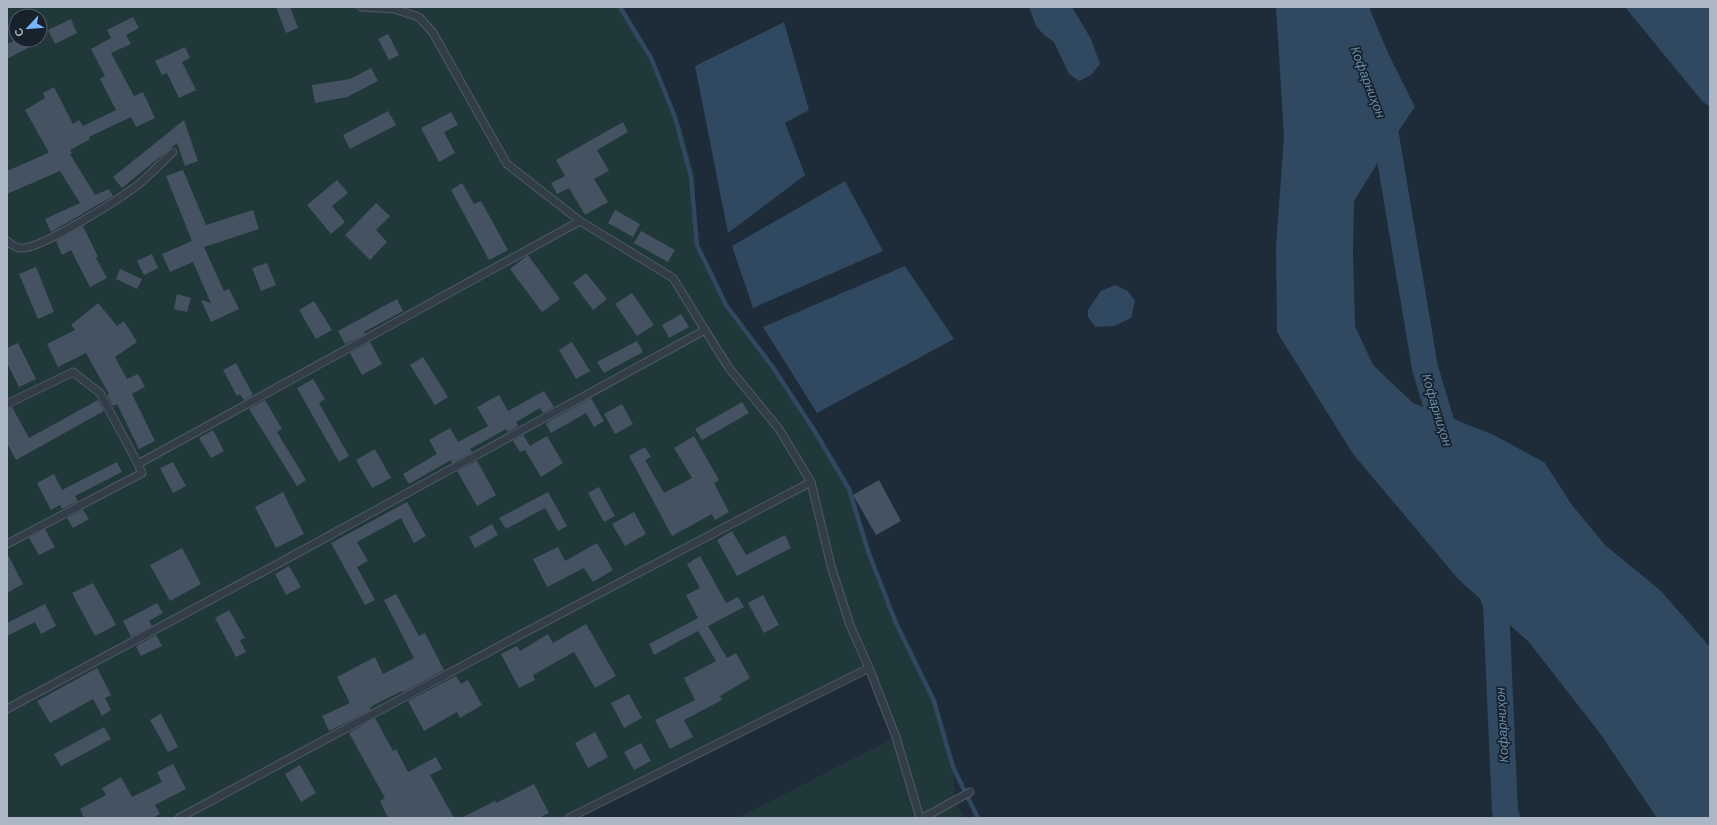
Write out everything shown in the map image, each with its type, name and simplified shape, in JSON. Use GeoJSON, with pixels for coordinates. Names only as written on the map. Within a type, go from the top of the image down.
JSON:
{"type":"FeatureCollection","features":[{"type":"Feature","properties":{"kind":"lane"},"geometry":{"type":"LineString","coordinates":[[361,7],[394,9],[419,17],[433,33],[507,164],[580,221],[673,278],[729,368],[779,429],[811,482],[831,566],[850,625],[869,668],[896,737],[920,818]]}},
{"type":"Feature","properties":{"kind":"lane"},"geometry":{"type":"LineString","coordinates":[[7,241],[16,247],[28,248],[39,244],[86,219],[139,184],[173,152]]}},
{"type":"Feature","properties":{"kind":"lane"},"geometry":{"type":"LineString","coordinates":[[138,464],[580,221]]}},
{"type":"Feature","properties":{"kind":"lane"},"geometry":{"type":"LineString","coordinates":[[7,710],[705,330]]}},
{"type":"Feature","properties":{"kind":"lane"},"geometry":{"type":"LineString","coordinates":[[7,404],[73,372],[100,393],[142,473],[7,544]]}},
{"type":"Feature","properties":{"kind":"lane"},"geometry":{"type":"LineString","coordinates":[[179,818],[811,482]]}},
{"type":"Feature","properties":{"kind":"lane"},"geometry":{"type":"LineString","coordinates":[[569,818],[869,668]]}},
{"type":"Feature","properties":{"kind":"lane"},"geometry":{"type":"LineString","coordinates":[[923,818],[970,792]]}},
{"type":"Feature","properties":{"kind":"green space"},"geometry":{"type":"Polygon","coordinates":[[[7,7],[620,7],[651,58],[676,121],[681,126],[695,176],[694,211],[697,245],[726,305],[772,366],[814,430],[849,489],[869,554],[896,623],[934,701],[953,767],[955,800],[964,818],[737,818],[896,737],[869,668],[569,818],[7,818],[7,7]]]}},
{"type":"Feature","properties":{"kind":"water"},"geometry":{"type":"Polygon","coordinates":[[[1029,7],[1072,7],[1091,39],[1100,64],[1091,75],[1079,81],[1069,74],[1054,42],[1044,35],[1036,26],[1029,7]]]}},
{"type":"Feature","properties":{"kind":"water"},"geometry":{"type":"Polygon","coordinates":[[[1276,7],[1369,7],[1388,53],[1415,107],[1388,146],[1354,201],[1353,252],[1355,326],[1373,365],[1413,403],[1494,435],[1545,463],[1572,505],[1605,545],[1660,590],[1710,647],[1710,818],[1657,818],[1599,732],[1528,641],[1459,580],[1353,454],[1277,332],[1276,246],[1284,137],[1276,7]]]}},
{"type":"Feature","properties":{"kind":"water"},"geometry":{"type":"Polygon","coordinates":[[[1625,7],[1710,7],[1710,107],[1702,101],[1625,7]]]}},
{"type":"Feature","properties":{"kind":"water"},"geometry":{"type":"Polygon","coordinates":[[[784,22],[809,110],[785,123],[805,175],[728,233],[695,66],[784,22]]]}},
{"type":"Feature","properties":{"kind":"water"},"geometry":{"type":"Polygon","coordinates":[[[845,181],[883,251],[753,308],[732,246],[845,181]]]}},
{"type":"Feature","properties":{"kind":"water"},"geometry":{"type":"Polygon","coordinates":[[[905,266],[954,339],[817,413],[763,327],[905,266]]]}},
{"type":"Feature","properties":{"kind":"water"},"geometry":{"type":"Polygon","coordinates":[[[1115,285],[1128,291],[1135,301],[1131,318],[1114,326],[1095,327],[1088,317],[1088,310],[1101,291],[1115,285]]]}},
{"type":"Feature","properties":{"kind":"building"},"geometry":{"type":"Polygon","coordinates":[[[276,7],[290,7],[298,28],[286,33],[276,7]]]}},
{"type":"Feature","properties":{"kind":"building"},"geometry":{"type":"Polygon","coordinates":[[[133,17],[139,28],[126,35],[131,44],[111,53],[134,96],[143,92],[155,118],[136,127],[131,117],[89,137],[90,139],[70,150],[72,153],[70,154],[95,195],[109,189],[113,196],[51,232],[45,219],[80,203],[60,171],[7,194],[7,171],[48,153],[25,110],[45,98],[43,93],[54,87],[73,124],[79,120],[83,126],[116,110],[100,79],[105,76],[91,49],[111,38],[107,30],[133,17]]]}},
{"type":"Feature","properties":{"kind":"building"},"geometry":{"type":"Polygon","coordinates":[[[71,19],[77,33],[55,44],[48,30],[71,19]]]}},
{"type":"Feature","properties":{"kind":"building"},"geometry":{"type":"Polygon","coordinates":[[[388,34],[399,55],[389,60],[378,39],[388,34]]]}},
{"type":"Feature","properties":{"kind":"building"},"geometry":{"type":"Polygon","coordinates":[[[7,44],[8,48],[28,48],[7,59],[7,44]]]}},
{"type":"Feature","properties":{"kind":"building"},"geometry":{"type":"Polygon","coordinates":[[[185,47],[190,58],[182,62],[196,90],[179,98],[167,73],[162,75],[155,61],[185,47]]]}},
{"type":"Feature","properties":{"kind":"building"},"geometry":{"type":"Polygon","coordinates":[[[371,68],[378,81],[347,97],[315,103],[312,85],[350,79],[371,68]]]}},
{"type":"Feature","properties":{"kind":"building"},"geometry":{"type":"Polygon","coordinates":[[[388,111],[396,125],[350,149],[343,135],[388,111]]]}},
{"type":"Feature","properties":{"kind":"building"},"geometry":{"type":"Polygon","coordinates":[[[451,112],[458,125],[444,132],[455,153],[439,162],[421,128],[451,112]]]}},
{"type":"Feature","properties":{"kind":"building"},"geometry":{"type":"Polygon","coordinates":[[[184,120],[198,161],[185,166],[177,143],[122,188],[113,177],[184,120]]]}},
{"type":"Feature","properties":{"kind":"building"},"geometry":{"type":"Polygon","coordinates":[[[623,122],[628,132],[597,150],[609,171],[594,179],[608,202],[585,215],[569,188],[557,194],[551,183],[565,176],[556,160],[623,122]]]}},
{"type":"Feature","properties":{"kind":"building"},"geometry":{"type":"Polygon","coordinates":[[[183,170],[206,225],[253,210],[259,229],[204,247],[224,291],[229,289],[239,309],[211,322],[201,300],[211,303],[193,262],[170,272],[162,254],[192,241],[166,176],[183,170]]]}},
{"type":"Feature","properties":{"kind":"building"},"geometry":{"type":"Polygon","coordinates":[[[337,180],[348,193],[332,206],[345,222],[331,234],[307,205],[337,180]]]}},
{"type":"Feature","properties":{"kind":"building"},"geometry":{"type":"Polygon","coordinates":[[[462,183],[474,204],[481,201],[508,250],[489,260],[451,190],[462,183]]]}},
{"type":"Feature","properties":{"kind":"building"},"geometry":{"type":"Polygon","coordinates":[[[376,203],[390,216],[376,230],[387,242],[370,260],[345,235],[376,203]]]}},
{"type":"Feature","properties":{"kind":"building"},"geometry":{"type":"Polygon","coordinates":[[[615,210],[640,224],[633,237],[608,223],[615,210]]]}},
{"type":"Feature","properties":{"kind":"building"},"geometry":{"type":"Polygon","coordinates":[[[83,226],[98,257],[96,258],[107,278],[90,287],[71,250],[62,255],[56,241],[83,226]]]}},
{"type":"Feature","properties":{"kind":"building"},"geometry":{"type":"Polygon","coordinates":[[[641,231],[675,250],[668,262],[634,243],[641,231]]]}},
{"type":"Feature","properties":{"kind":"building"},"geometry":{"type":"Polygon","coordinates":[[[152,254],[158,268],[144,275],[137,261],[152,254]]]}},
{"type":"Feature","properties":{"kind":"building"},"geometry":{"type":"Polygon","coordinates":[[[528,255],[560,299],[542,312],[510,269],[528,255]]]}},
{"type":"Feature","properties":{"kind":"building"},"geometry":{"type":"Polygon","coordinates":[[[267,263],[276,285],[261,291],[252,268],[267,263]]]}},
{"type":"Feature","properties":{"kind":"building"},"geometry":{"type":"Polygon","coordinates":[[[36,267],[54,312],[38,319],[19,274],[36,267]]]}},
{"type":"Feature","properties":{"kind":"building"},"geometry":{"type":"Polygon","coordinates":[[[120,269],[142,279],[137,289],[116,279],[120,269]]]}},
{"type":"Feature","properties":{"kind":"building"},"geometry":{"type":"Polygon","coordinates":[[[586,273],[607,299],[593,310],[573,283],[586,273]]]}},
{"type":"Feature","properties":{"kind":"building"},"geometry":{"type":"Polygon","coordinates":[[[632,293],[654,325],[637,336],[615,304],[632,293]]]}},
{"type":"Feature","properties":{"kind":"building"},"geometry":{"type":"Polygon","coordinates":[[[177,294],[191,298],[187,312],[174,309],[177,294]]]}},
{"type":"Feature","properties":{"kind":"building"},"geometry":{"type":"Polygon","coordinates":[[[397,299],[403,311],[345,344],[338,331],[397,299]]]}},
{"type":"Feature","properties":{"kind":"building"},"geometry":{"type":"Polygon","coordinates":[[[314,301],[332,330],[316,339],[299,310],[314,301]]]}},
{"type":"Feature","properties":{"kind":"building"},"geometry":{"type":"Polygon","coordinates":[[[98,303],[117,326],[124,321],[137,342],[115,357],[127,379],[138,374],[145,387],[132,394],[155,441],[139,449],[117,404],[113,406],[107,395],[109,394],[86,353],[58,367],[47,344],[75,330],[71,325],[98,303]]]}},
{"type":"Feature","properties":{"kind":"building"},"geometry":{"type":"Polygon","coordinates":[[[681,314],[689,327],[669,338],[662,325],[681,314]]]}},
{"type":"Feature","properties":{"kind":"building"},"geometry":{"type":"Polygon","coordinates":[[[637,341],[643,352],[604,373],[597,362],[637,341]]]}},
{"type":"Feature","properties":{"kind":"building"},"geometry":{"type":"Polygon","coordinates":[[[370,342],[382,364],[362,375],[350,353],[370,342]]]}},
{"type":"Feature","properties":{"kind":"building"},"geometry":{"type":"Polygon","coordinates":[[[572,342],[590,371],[576,379],[559,350],[572,342]]]}},
{"type":"Feature","properties":{"kind":"building"},"geometry":{"type":"Polygon","coordinates":[[[18,343],[36,379],[19,387],[7,363],[7,348],[18,343]]]}},
{"type":"Feature","properties":{"kind":"building"},"geometry":{"type":"Polygon","coordinates":[[[423,357],[448,397],[435,405],[410,365],[423,357]]]}},
{"type":"Feature","properties":{"kind":"building"},"geometry":{"type":"Polygon","coordinates":[[[236,363],[253,395],[244,400],[240,394],[237,396],[223,370],[236,363]]]}},
{"type":"Feature","properties":{"kind":"building"},"geometry":{"type":"Polygon","coordinates":[[[313,379],[325,399],[319,403],[349,456],[339,462],[297,388],[313,379]]]}},
{"type":"Feature","properties":{"kind":"building"},"geometry":{"type":"Polygon","coordinates":[[[544,391],[554,407],[543,413],[540,408],[516,422],[518,426],[508,432],[506,429],[470,449],[472,452],[452,463],[451,460],[409,484],[403,474],[437,454],[429,440],[450,428],[458,442],[488,426],[477,407],[499,395],[508,411],[544,391]]]}},
{"type":"Feature","properties":{"kind":"building"},"geometry":{"type":"Polygon","coordinates":[[[591,398],[604,421],[594,427],[586,413],[551,433],[546,424],[548,422],[591,398]]]}},
{"type":"Feature","properties":{"kind":"building"},"geometry":{"type":"Polygon","coordinates":[[[98,400],[104,411],[16,460],[7,443],[7,409],[12,407],[29,438],[98,400]]]}},
{"type":"Feature","properties":{"kind":"building"},"geometry":{"type":"Polygon","coordinates":[[[265,400],[282,429],[277,432],[306,480],[297,486],[249,409],[265,400]]]}},
{"type":"Feature","properties":{"kind":"building"},"geometry":{"type":"Polygon","coordinates":[[[742,402],[749,413],[702,440],[695,429],[742,402]]]}},
{"type":"Feature","properties":{"kind":"building"},"geometry":{"type":"Polygon","coordinates":[[[622,404],[633,424],[615,434],[604,414],[622,404]]]}},
{"type":"Feature","properties":{"kind":"building"},"geometry":{"type":"Polygon","coordinates":[[[213,430],[224,451],[211,458],[199,438],[213,430]]]}},
{"type":"Feature","properties":{"kind":"building"},"geometry":{"type":"Polygon","coordinates":[[[523,435],[530,446],[547,436],[563,463],[541,477],[525,450],[527,449],[520,452],[513,441],[523,435]]]}},
{"type":"Feature","properties":{"kind":"building"},"geometry":{"type":"Polygon","coordinates":[[[694,436],[719,480],[714,483],[729,512],[715,520],[712,514],[672,536],[629,456],[645,447],[651,457],[645,460],[664,493],[692,478],[674,448],[694,436]]]}},
{"type":"Feature","properties":{"kind":"building"},"geometry":{"type":"Polygon","coordinates":[[[375,449],[391,478],[372,488],[356,460],[375,449]]]}},
{"type":"Feature","properties":{"kind":"building"},"geometry":{"type":"Polygon","coordinates":[[[477,461],[496,495],[477,506],[457,471],[477,461]]]}},
{"type":"Feature","properties":{"kind":"building"},"geometry":{"type":"Polygon","coordinates":[[[117,462],[122,472],[75,496],[78,501],[62,509],[60,505],[51,510],[37,483],[54,474],[62,490],[117,462]]]}},
{"type":"Feature","properties":{"kind":"building"},"geometry":{"type":"Polygon","coordinates":[[[173,462],[186,486],[173,493],[160,468],[173,462]]]}},
{"type":"Feature","properties":{"kind":"building"},"geometry":{"type":"Polygon","coordinates":[[[879,480],[901,521],[876,535],[853,495],[879,480]]]}},
{"type":"Feature","properties":{"kind":"building"},"geometry":{"type":"Polygon","coordinates":[[[599,487],[615,516],[604,522],[588,493],[599,487]]]}},
{"type":"Feature","properties":{"kind":"building"},"geometry":{"type":"Polygon","coordinates":[[[283,492],[304,534],[276,548],[255,507],[283,492]]]}},
{"type":"Feature","properties":{"kind":"building"},"geometry":{"type":"Polygon","coordinates":[[[548,492],[567,526],[558,531],[545,508],[506,529],[499,518],[548,492]]]}},
{"type":"Feature","properties":{"kind":"building"},"geometry":{"type":"Polygon","coordinates":[[[407,502],[426,536],[414,543],[401,518],[357,542],[368,561],[357,567],[375,600],[365,605],[331,543],[407,502]]]}},
{"type":"Feature","properties":{"kind":"building"},"geometry":{"type":"Polygon","coordinates":[[[83,510],[89,519],[73,528],[67,518],[83,510]]]}},
{"type":"Feature","properties":{"kind":"building"},"geometry":{"type":"Polygon","coordinates":[[[634,512],[646,534],[625,546],[612,524],[634,512]]]}},
{"type":"Feature","properties":{"kind":"building"},"geometry":{"type":"Polygon","coordinates":[[[492,524],[498,535],[475,548],[469,537],[492,524]]]}},
{"type":"Feature","properties":{"kind":"building"},"geometry":{"type":"Polygon","coordinates":[[[45,529],[55,547],[39,555],[29,538],[45,529]]]}},
{"type":"Feature","properties":{"kind":"building"},"geometry":{"type":"Polygon","coordinates":[[[732,531],[746,555],[785,535],[791,548],[737,576],[717,540],[732,531]]]}},
{"type":"Feature","properties":{"kind":"building"},"geometry":{"type":"Polygon","coordinates":[[[597,543],[613,570],[593,582],[584,568],[547,587],[533,559],[558,547],[565,561],[597,543]]]}},
{"type":"Feature","properties":{"kind":"building"},"geometry":{"type":"Polygon","coordinates":[[[182,548],[201,584],[170,601],[150,565],[182,548]]]}},
{"type":"Feature","properties":{"kind":"building"},"geometry":{"type":"Polygon","coordinates":[[[7,553],[23,584],[7,593],[7,553]]]}},
{"type":"Feature","properties":{"kind":"building"},"geometry":{"type":"Polygon","coordinates":[[[700,556],[726,603],[738,597],[744,607],[708,626],[727,658],[736,653],[750,678],[720,696],[722,700],[684,720],[693,737],[670,749],[655,720],[695,700],[684,678],[716,661],[698,631],[654,655],[649,644],[698,618],[686,595],[700,588],[687,564],[700,556]]]}},
{"type":"Feature","properties":{"kind":"building"},"geometry":{"type":"Polygon","coordinates":[[[289,566],[301,587],[286,595],[275,574],[289,566]]]}},
{"type":"Feature","properties":{"kind":"building"},"geometry":{"type":"Polygon","coordinates":[[[93,583],[116,625],[95,636],[72,593],[93,583]]]}},
{"type":"Feature","properties":{"kind":"building"},"geometry":{"type":"Polygon","coordinates":[[[396,594],[419,636],[425,633],[444,670],[403,692],[402,691],[374,705],[370,708],[371,710],[329,731],[322,716],[350,703],[337,677],[375,657],[383,674],[414,658],[384,600],[396,594]]]}},
{"type":"Feature","properties":{"kind":"building"},"geometry":{"type":"Polygon","coordinates":[[[763,595],[779,625],[764,633],[748,603],[763,595]]]}},
{"type":"Feature","properties":{"kind":"building"},"geometry":{"type":"Polygon","coordinates":[[[157,603],[163,613],[149,621],[152,626],[131,637],[123,621],[157,603]]]}},
{"type":"Feature","properties":{"kind":"building"},"geometry":{"type":"Polygon","coordinates":[[[45,604],[56,626],[41,634],[35,622],[7,636],[7,623],[45,604]]]}},
{"type":"Feature","properties":{"kind":"building"},"geometry":{"type":"Polygon","coordinates":[[[229,610],[245,638],[240,640],[246,652],[236,657],[215,618],[229,610]]]}},
{"type":"Feature","properties":{"kind":"building"},"geometry":{"type":"Polygon","coordinates":[[[586,624],[616,676],[595,688],[574,652],[533,675],[535,680],[519,688],[501,654],[517,646],[520,651],[548,634],[553,643],[586,624]]]}},
{"type":"Feature","properties":{"kind":"building"},"geometry":{"type":"Polygon","coordinates":[[[156,635],[162,646],[141,656],[136,646],[156,635]]]}},
{"type":"Feature","properties":{"kind":"building"},"geometry":{"type":"Polygon","coordinates":[[[97,668],[111,695],[105,698],[111,710],[102,716],[93,699],[50,723],[37,701],[97,668]]]}},
{"type":"Feature","properties":{"kind":"building"},"geometry":{"type":"Polygon","coordinates":[[[456,676],[461,684],[468,680],[482,705],[460,718],[457,712],[424,731],[408,701],[456,676]]]}},
{"type":"Feature","properties":{"kind":"building"},"geometry":{"type":"Polygon","coordinates":[[[629,694],[642,718],[624,728],[611,703],[629,694]]]}},
{"type":"Feature","properties":{"kind":"building"},"geometry":{"type":"Polygon","coordinates":[[[161,714],[178,747],[168,752],[150,720],[161,714]]]}},
{"type":"Feature","properties":{"kind":"building"},"geometry":{"type":"Polygon","coordinates":[[[375,718],[393,751],[396,749],[408,772],[436,757],[442,769],[430,775],[454,818],[388,818],[380,801],[385,798],[349,733],[375,718]]]}},
{"type":"Feature","properties":{"kind":"building"},"geometry":{"type":"Polygon","coordinates":[[[104,727],[111,739],[61,766],[54,754],[104,727]]]}},
{"type":"Feature","properties":{"kind":"building"},"geometry":{"type":"Polygon","coordinates":[[[595,732],[608,757],[588,768],[575,743],[595,732]]]}},
{"type":"Feature","properties":{"kind":"building"},"geometry":{"type":"Polygon","coordinates":[[[641,743],[651,761],[634,770],[624,752],[641,743]]]}},
{"type":"Feature","properties":{"kind":"building"},"geometry":{"type":"Polygon","coordinates":[[[173,764],[186,789],[155,805],[160,814],[153,818],[84,818],[80,809],[106,795],[102,788],[121,777],[132,797],[162,782],[157,772],[173,764]]]}},
{"type":"Feature","properties":{"kind":"building"},"geometry":{"type":"Polygon","coordinates":[[[300,765],[316,793],[301,802],[285,774],[300,765]]]}},
{"type":"Feature","properties":{"kind":"building"},"geometry":{"type":"Polygon","coordinates":[[[534,784],[549,813],[539,818],[461,818],[495,801],[496,803],[534,784]]]}},
{"type":"Feature","properties":{"kind":"waterway"},"geometry":{"type":"LineString","coordinates":[[620,7],[651,58],[675,117],[691,177],[697,245],[726,305],[772,366],[814,430],[849,489],[869,554],[896,623],[934,701],[953,767],[978,818]]}},
{"type":"Feature","properties":{"kind":"waterway","name":"Кофарниҳон"},"geometry":{"type":"LineString","coordinates":[[1382,112],[1425,368],[1449,448]]}},
{"type":"Feature","properties":{"kind":"waterway","name":"Кофарниҳон"},"geometry":{"type":"LineString","coordinates":[[1488,579],[1496,606],[1505,811],[1507,818]]}}]}
